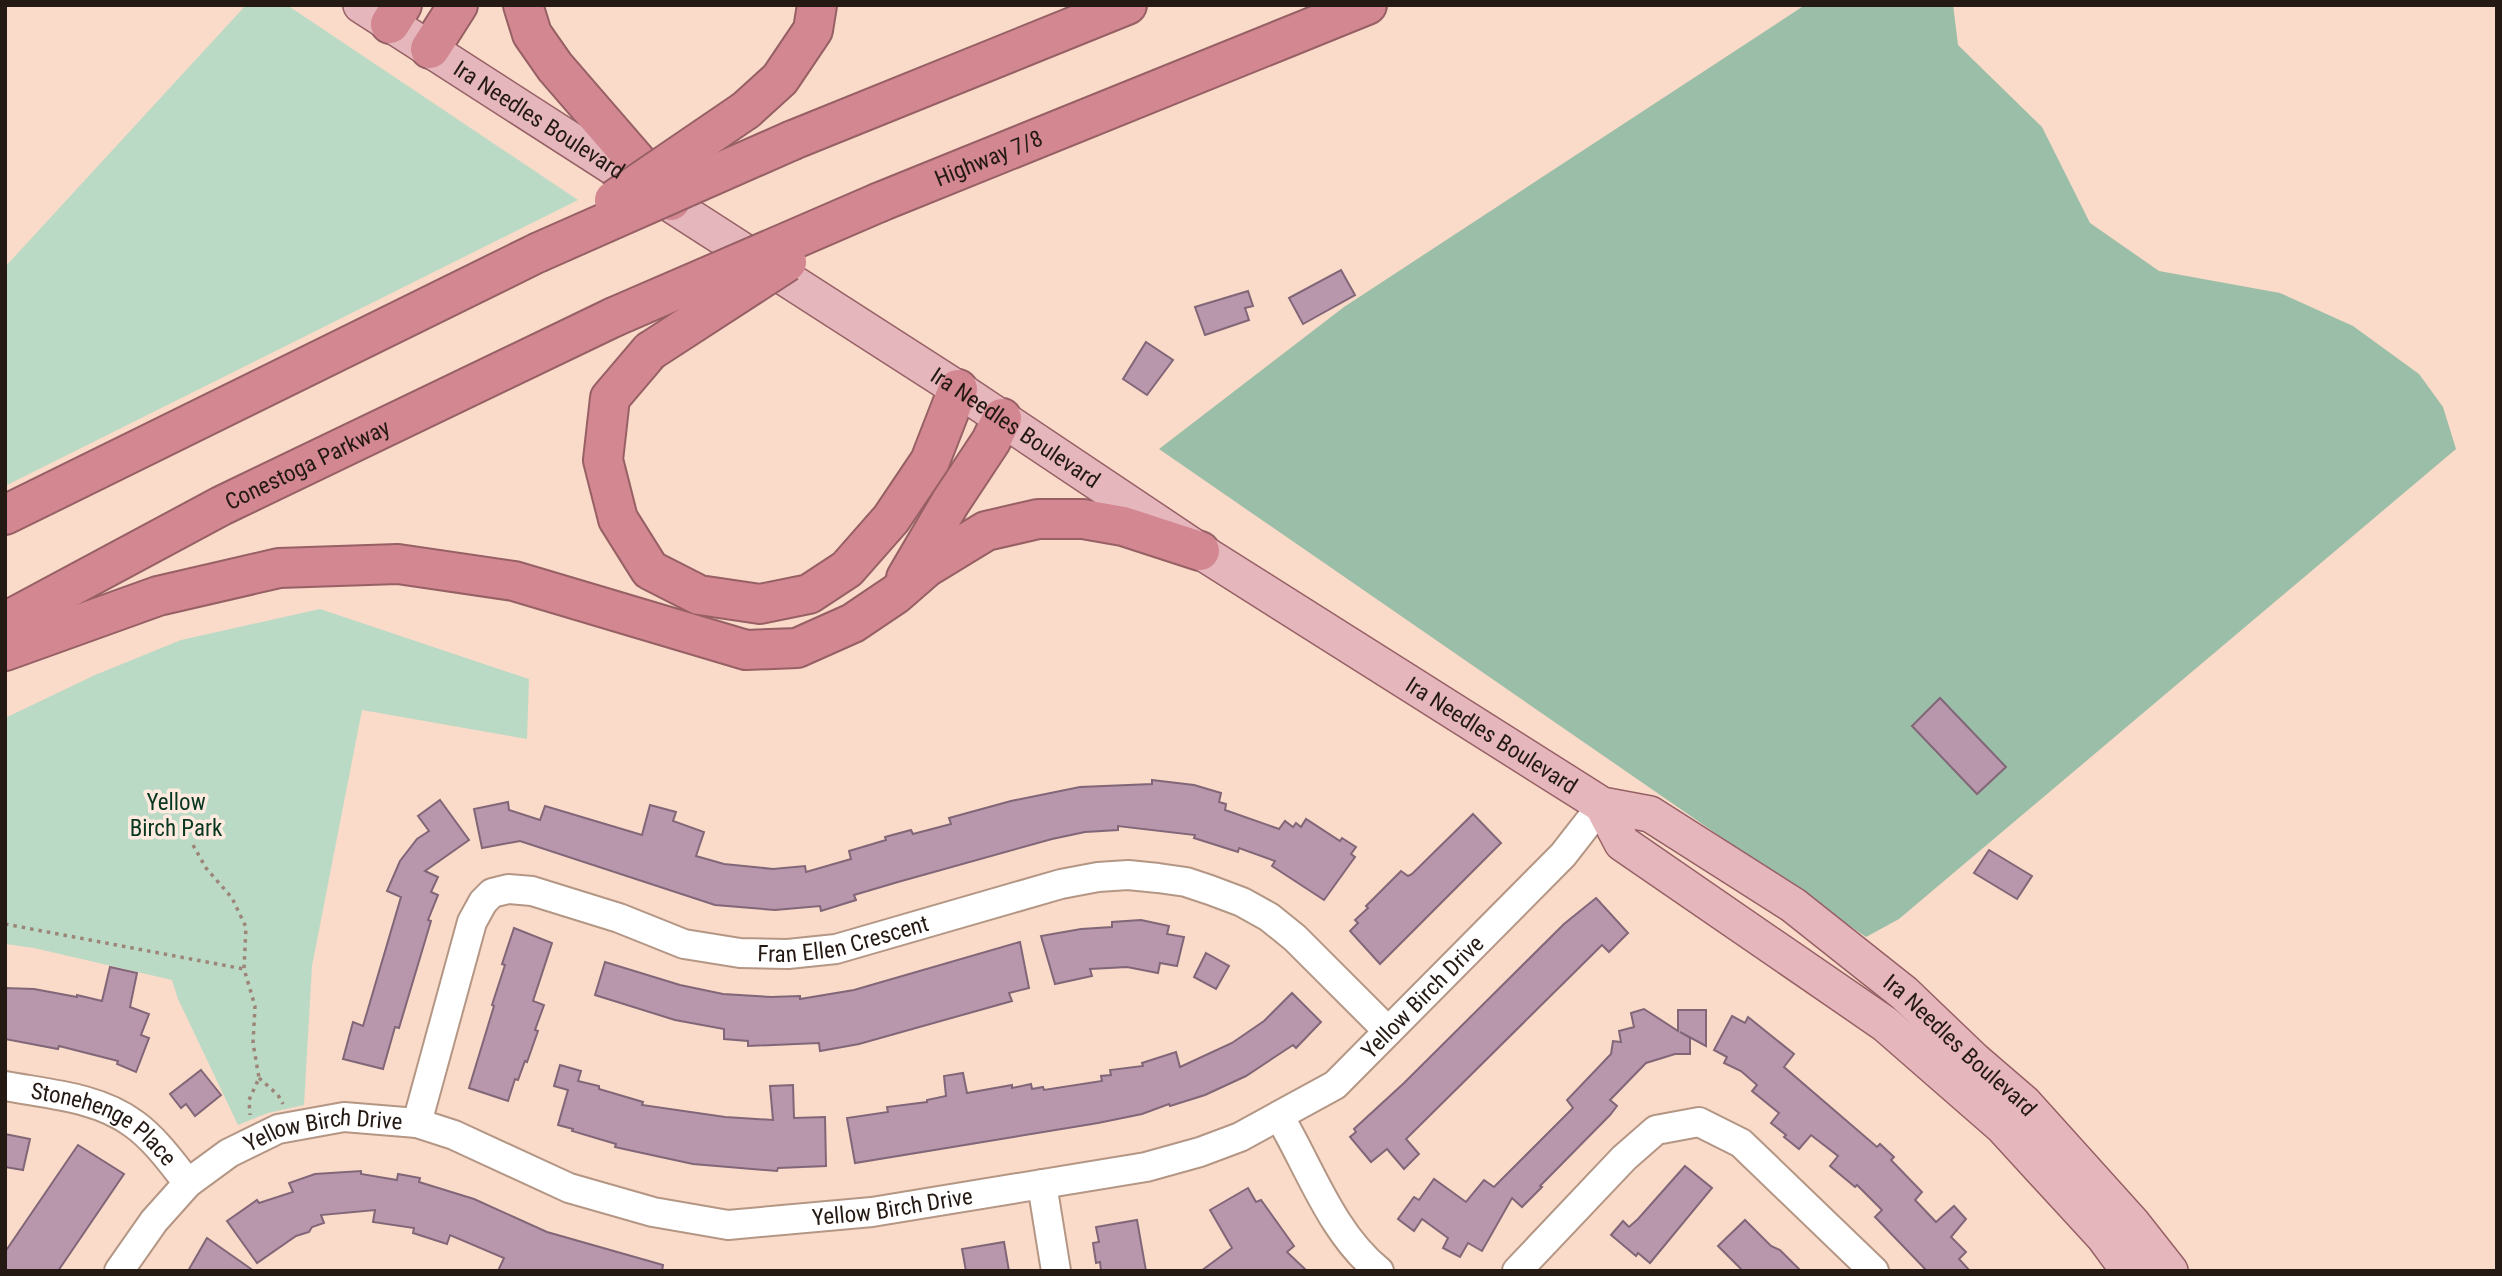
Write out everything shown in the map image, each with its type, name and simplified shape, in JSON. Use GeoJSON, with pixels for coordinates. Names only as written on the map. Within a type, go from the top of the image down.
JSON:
{"type":"FeatureCollection","features":[{"type":"Feature","properties":{"kind":"highway"},"geometry":{"type":"LineString","coordinates":[[430,49],[457,5]]}},
{"type":"Feature","properties":{"kind":"highway"},"geometry":{"type":"LineString","coordinates":[[523,5],[533,34],[555,67],[677,207]]}},
{"type":"Feature","properties":{"kind":"highway"},"geometry":{"type":"LineString","coordinates":[[537,253],[746,110],[780,79],[813,30],[817,5]]}},
{"type":"Feature","properties":{"kind":"highway"},"geometry":{"type":"LineString","coordinates":[[5,515],[537,253],[793,140],[1126,5]]}},
{"type":"Feature","properties":{"kind":"highway","name":"Highway 7/8"},"geometry":{"type":"LineString","coordinates":[[614,317],[880,202],[1367,5]]}},
{"type":"Feature","properties":{"kind":"highway"},"geometry":{"type":"LineString","coordinates":[[880,202],[650,351],[610,398],[603,460],[618,519],[650,570],[699,595],[760,604],[809,594],[848,569],[891,519],[930,461],[958,389]]}},
{"type":"Feature","properties":{"kind":"highway","name":"Conestoga Parkway"},"geometry":{"type":"LineString","coordinates":[[5,622],[220,506],[614,317]]}},
{"type":"Feature","properties":{"kind":"highway"},"geometry":{"type":"LineString","coordinates":[[896,594],[950,503],[991,441],[1002,418]]}},
{"type":"Feature","properties":{"kind":"highway"},"geometry":{"type":"LineString","coordinates":[[5,651],[158,596],[279,568],[398,564],[514,580],[746,650],[797,648],[853,624],[896,594],[927,567],[986,531],[1038,519],[1083,519],[1123,526],[1200,551]]}},
{"type":"Feature","properties":{"kind":"main road","name":"Ira Needles Boulevard"},"geometry":{"type":"LineString","coordinates":[[385,11],[430,49],[958,389],[1200,551],[1602,806],[1650,814],[1793,905],[1904,993],[2024,1103],[2133,1224],[2170,1271]]}},
{"type":"Feature","properties":{"kind":"main road","name":"Ira Needles Boulevard"},"geometry":{"type":"LineString","coordinates":[[1602,806],[1622,843],[1885,1024],[2002,1126],[2104,1237],[2129,1271]]}},
{"type":"Feature","properties":{"kind":"street","name":"Yellow Birch Drive"},"geometry":{"type":"LineString","coordinates":[[118,1271],[154,1221],[188,1183],[229,1153],[278,1129],[344,1117],[417,1123],[454,1135],[569,1188],[653,1212],[728,1225],[872,1212],[1146,1167],[1200,1152],[1240,1137],[1335,1085],[1563,855],[1602,806]]}},
{"type":"Feature","properties":{"kind":"street","name":"Fran Ellen Crescent"},"geometry":{"type":"LineString","coordinates":[[417,1123],[472,922],[483,902],[492,893],[508,889],[532,891],[607,914],[684,944],[740,953],[788,954],[836,949],[1019,895],[1098,877],[1128,875],[1186,882],[1242,902],[1269,917],[1295,938],[1388,1031]]}},
{"type":"Feature","properties":{"kind":"street","name":"Stonehenge Place"},"geometry":{"type":"LineString","coordinates":[[5,1086],[86,1102],[113,1111],[134,1124],[151,1140],[188,1183]]}},
{"type":"Feature","properties":{"kind":"street"},"geometry":{"type":"LineString","coordinates":[[1279,1116],[1345,1234],[1365,1259],[1379,1271]]}},
{"type":"Feature","properties":{"kind":"street"},"geometry":{"type":"LineString","coordinates":[[1517,1271],[1624,1158],[1657,1130],[1699,1122],[1741,1143],[1874,1271]]}},
{"type":"Feature","properties":{"kind":"street"},"geometry":{"type":"LineString","coordinates":[[1042,1184],[1056,1271]]}},
{"type":"Feature","properties":{"kind":"path"},"geometry":{"type":"LineString","coordinates":[[194,845],[206,868],[232,898],[246,927],[244,969],[255,1006],[253,1042],[259,1078],[249,1100],[250,1115]]}},
{"type":"Feature","properties":{"kind":"path"},"geometry":{"type":"LineString","coordinates":[[5,924],[244,969]]}},
{"type":"Feature","properties":{"kind":"path"},"geometry":{"type":"LineString","coordinates":[[259,1078],[278,1095],[284,1105]]}},
{"type":"Feature","properties":{"kind":"green space"},"geometry":{"type":"Polygon","coordinates":[[[246,5],[287,5],[578,200],[5,486],[5,267],[246,5]]]}},
{"type":"Feature","properties":{"kind":"green space"},"geometry":{"type":"Polygon","coordinates":[[[1805,5],[1953,5],[1958,45],[2042,127],[2090,223],[2159,271],[2280,293],[2353,326],[2419,374],[2443,407],[2456,449],[1899,919],[1866,937],[1159,449],[1344,307],[1805,5]]]}},
{"type":"Feature","properties":{"kind":"green space","name":"Yellow Birch Park"},"geometry":{"type":"Polygon","coordinates":[[[320,609],[529,679],[527,739],[362,710],[312,966],[304,1105],[268,1113],[238,1125],[178,999],[172,980],[34,948],[5,944],[5,718],[95,675],[181,640],[320,609]]]}},
{"type":"Feature","properties":{"kind":"building"},"geometry":{"type":"Polygon","coordinates":[[[1341,270],[1355,295],[1303,324],[1289,298],[1341,270]]]}},
{"type":"Feature","properties":{"kind":"building"},"geometry":{"type":"Polygon","coordinates":[[[1248,291],[1253,306],[1245,308],[1249,320],[1205,335],[1195,307],[1248,291]]]}},
{"type":"Feature","properties":{"kind":"building"},"geometry":{"type":"Polygon","coordinates":[[[1146,342],[1173,360],[1147,395],[1123,379],[1146,342]]]}},
{"type":"Feature","properties":{"kind":"building"},"geometry":{"type":"Polygon","coordinates":[[[1940,698],[2006,767],[1977,794],[1912,726],[1940,698]]]}},
{"type":"Feature","properties":{"kind":"building"},"geometry":{"type":"Polygon","coordinates":[[[1152,780],[1194,785],[1221,793],[1219,802],[1226,804],[1225,810],[1279,829],[1285,821],[1293,827],[1296,823],[1301,827],[1306,819],[1340,841],[1342,838],[1356,847],[1351,854],[1355,857],[1324,900],[1272,866],[1275,861],[1239,848],[1238,852],[1194,838],[1195,835],[1118,826],[1118,830],[1085,832],[1052,839],[898,882],[854,895],[856,900],[821,911],[820,906],[775,910],[715,905],[520,841],[482,848],[474,809],[508,802],[509,810],[540,820],[545,806],[642,835],[650,805],[676,812],[673,821],[704,832],[696,856],[724,864],[773,869],[805,866],[806,872],[851,859],[849,851],[886,840],[885,837],[911,830],[913,834],[951,824],[949,818],[1011,801],[1080,787],[1152,784],[1152,780]]]}},
{"type":"Feature","properties":{"kind":"building"},"geometry":{"type":"Polygon","coordinates":[[[440,800],[469,840],[425,871],[438,877],[431,892],[438,895],[428,920],[431,921],[399,1028],[395,1027],[383,1069],[343,1059],[353,1022],[363,1026],[401,897],[387,891],[400,861],[417,839],[429,831],[418,816],[440,800]]]}},
{"type":"Feature","properties":{"kind":"building"},"geometry":{"type":"Polygon","coordinates":[[[1473,814],[1501,843],[1380,964],[1350,931],[1358,923],[1355,920],[1401,871],[1408,876],[1412,874],[1473,814]]]}},
{"type":"Feature","properties":{"kind":"building"},"geometry":{"type":"Polygon","coordinates":[[[1989,850],[2032,876],[2017,899],[1974,873],[1989,850]]]}},
{"type":"Feature","properties":{"kind":"building"},"geometry":{"type":"Polygon","coordinates":[[[1596,898],[1628,933],[1609,952],[1602,945],[1406,1139],[1419,1154],[1404,1169],[1387,1149],[1371,1162],[1350,1137],[1356,1132],[1354,1129],[1564,924],[1596,898]]]}},
{"type":"Feature","properties":{"kind":"building"},"geometry":{"type":"Polygon","coordinates":[[[1141,920],[1169,926],[1167,934],[1184,937],[1177,966],[1160,963],[1158,973],[1127,967],[1090,969],[1092,976],[1055,984],[1041,936],[1112,927],[1112,922],[1141,920]]]}},
{"type":"Feature","properties":{"kind":"building"},"geometry":{"type":"Polygon","coordinates":[[[514,928],[552,943],[533,1001],[544,1005],[535,1030],[538,1031],[527,1062],[525,1061],[518,1080],[515,1079],[508,1101],[469,1088],[514,928]]]}},
{"type":"Feature","properties":{"kind":"building"},"geometry":{"type":"Polygon","coordinates":[[[1020,942],[1029,988],[1009,993],[1012,1001],[859,1044],[820,1051],[819,1043],[748,1046],[748,1041],[724,1039],[724,1029],[675,1020],[595,995],[605,962],[680,985],[723,994],[800,996],[800,999],[854,990],[1020,942]]]}},
{"type":"Feature","properties":{"kind":"building"},"geometry":{"type":"Polygon","coordinates":[[[1206,953],[1229,966],[1216,989],[1194,977],[1206,953]]]}},
{"type":"Feature","properties":{"kind":"building"},"geometry":{"type":"Polygon","coordinates":[[[110,967],[137,973],[130,1007],[149,1014],[141,1035],[149,1038],[136,1072],[117,1064],[118,1061],[59,1046],[58,1049],[5,1039],[5,988],[34,989],[102,1001],[110,967]]]}},
{"type":"Feature","properties":{"kind":"building"},"geometry":{"type":"Polygon","coordinates":[[[1292,993],[1321,1022],[1296,1048],[1293,1045],[1246,1076],[1205,1095],[1142,1114],[1098,1123],[855,1163],[847,1118],[888,1112],[887,1107],[927,1102],[946,1096],[944,1076],[963,1073],[967,1093],[1012,1085],[1012,1088],[1031,1084],[1032,1089],[1043,1087],[1044,1090],[1102,1081],[1101,1076],[1111,1075],[1110,1070],[1143,1066],[1142,1063],[1176,1052],[1180,1067],[1232,1043],[1264,1021],[1292,993]]]}},
{"type":"Feature","properties":{"kind":"building"},"geometry":{"type":"Polygon","coordinates":[[[1644,1009],[1678,1031],[1678,1010],[1706,1010],[1706,1046],[1680,1032],[1690,1038],[1690,1054],[1675,1054],[1646,1063],[1610,1100],[1617,1106],[1610,1115],[1540,1186],[1542,1187],[1522,1207],[1512,1198],[1482,1251],[1468,1243],[1460,1257],[1443,1248],[1448,1238],[1422,1219],[1414,1231],[1398,1219],[1414,1197],[1419,1200],[1434,1179],[1466,1202],[1484,1180],[1494,1187],[1573,1108],[1567,1100],[1611,1054],[1613,1041],[1621,1042],[1619,1031],[1634,1027],[1631,1013],[1644,1009]]]}},
{"type":"Feature","properties":{"kind":"building"},"geometry":{"type":"Polygon","coordinates":[[[1732,1016],[1745,1023],[1748,1017],[1794,1054],[1784,1067],[1877,1147],[1880,1144],[1894,1157],[1891,1160],[1922,1192],[1915,1200],[1936,1222],[1954,1206],[1966,1219],[1951,1237],[1966,1252],[1959,1259],[1970,1271],[1927,1271],[1875,1217],[1882,1210],[1857,1185],[1855,1187],[1830,1166],[1838,1156],[1811,1135],[1799,1149],[1784,1137],[1786,1135],[1771,1123],[1779,1113],[1752,1091],[1757,1085],[1741,1071],[1724,1063],[1727,1057],[1714,1050],[1732,1016]]]}},
{"type":"Feature","properties":{"kind":"building"},"geometry":{"type":"Polygon","coordinates":[[[560,1065],[581,1071],[578,1081],[643,1102],[642,1105],[725,1117],[773,1120],[770,1086],[793,1085],[794,1118],[825,1117],[826,1166],[778,1168],[777,1171],[693,1164],[615,1147],[616,1144],[572,1131],[573,1129],[558,1125],[568,1090],[554,1086],[560,1065]]]}},
{"type":"Feature","properties":{"kind":"building"},"geometry":{"type":"Polygon","coordinates":[[[201,1070],[221,1095],[195,1116],[186,1104],[181,1108],[170,1094],[201,1070]]]}},
{"type":"Feature","properties":{"kind":"building"},"geometry":{"type":"Polygon","coordinates":[[[5,1134],[30,1139],[23,1170],[5,1167],[5,1134]]]}},
{"type":"Feature","properties":{"kind":"building"},"geometry":{"type":"Polygon","coordinates":[[[78,1145],[124,1174],[58,1271],[5,1271],[5,1252],[78,1145]]]}},
{"type":"Feature","properties":{"kind":"building"},"geometry":{"type":"Polygon","coordinates":[[[1685,1166],[1712,1188],[1650,1263],[1638,1253],[1636,1256],[1611,1235],[1623,1221],[1629,1227],[1638,1219],[1685,1166]]]}},
{"type":"Feature","properties":{"kind":"building"},"geometry":{"type":"Polygon","coordinates":[[[361,1171],[361,1174],[397,1180],[398,1174],[420,1178],[419,1182],[474,1199],[547,1232],[663,1265],[662,1271],[498,1271],[504,1258],[450,1235],[447,1244],[413,1233],[414,1228],[373,1222],[375,1210],[321,1215],[324,1223],[296,1236],[257,1263],[227,1221],[257,1200],[259,1203],[293,1192],[289,1183],[315,1174],[361,1171]]]}},
{"type":"Feature","properties":{"kind":"building"},"geometry":{"type":"Polygon","coordinates":[[[1248,1188],[1256,1202],[1261,1200],[1294,1246],[1287,1252],[1307,1271],[1201,1271],[1232,1248],[1210,1210],[1248,1188]]]}},
{"type":"Feature","properties":{"kind":"building"},"geometry":{"type":"Polygon","coordinates":[[[1137,1220],[1146,1271],[1101,1271],[1100,1262],[1096,1263],[1093,1243],[1099,1242],[1096,1227],[1137,1220]]]}},
{"type":"Feature","properties":{"kind":"building"},"geometry":{"type":"Polygon","coordinates":[[[1745,1220],[1801,1271],[1743,1271],[1718,1246],[1745,1220]]]}},
{"type":"Feature","properties":{"kind":"building"},"geometry":{"type":"Polygon","coordinates":[[[207,1238],[254,1271],[188,1271],[207,1238]]]}},
{"type":"Feature","properties":{"kind":"building"},"geometry":{"type":"Polygon","coordinates":[[[1004,1242],[1009,1271],[966,1271],[962,1249],[1004,1242]]]}}]}
